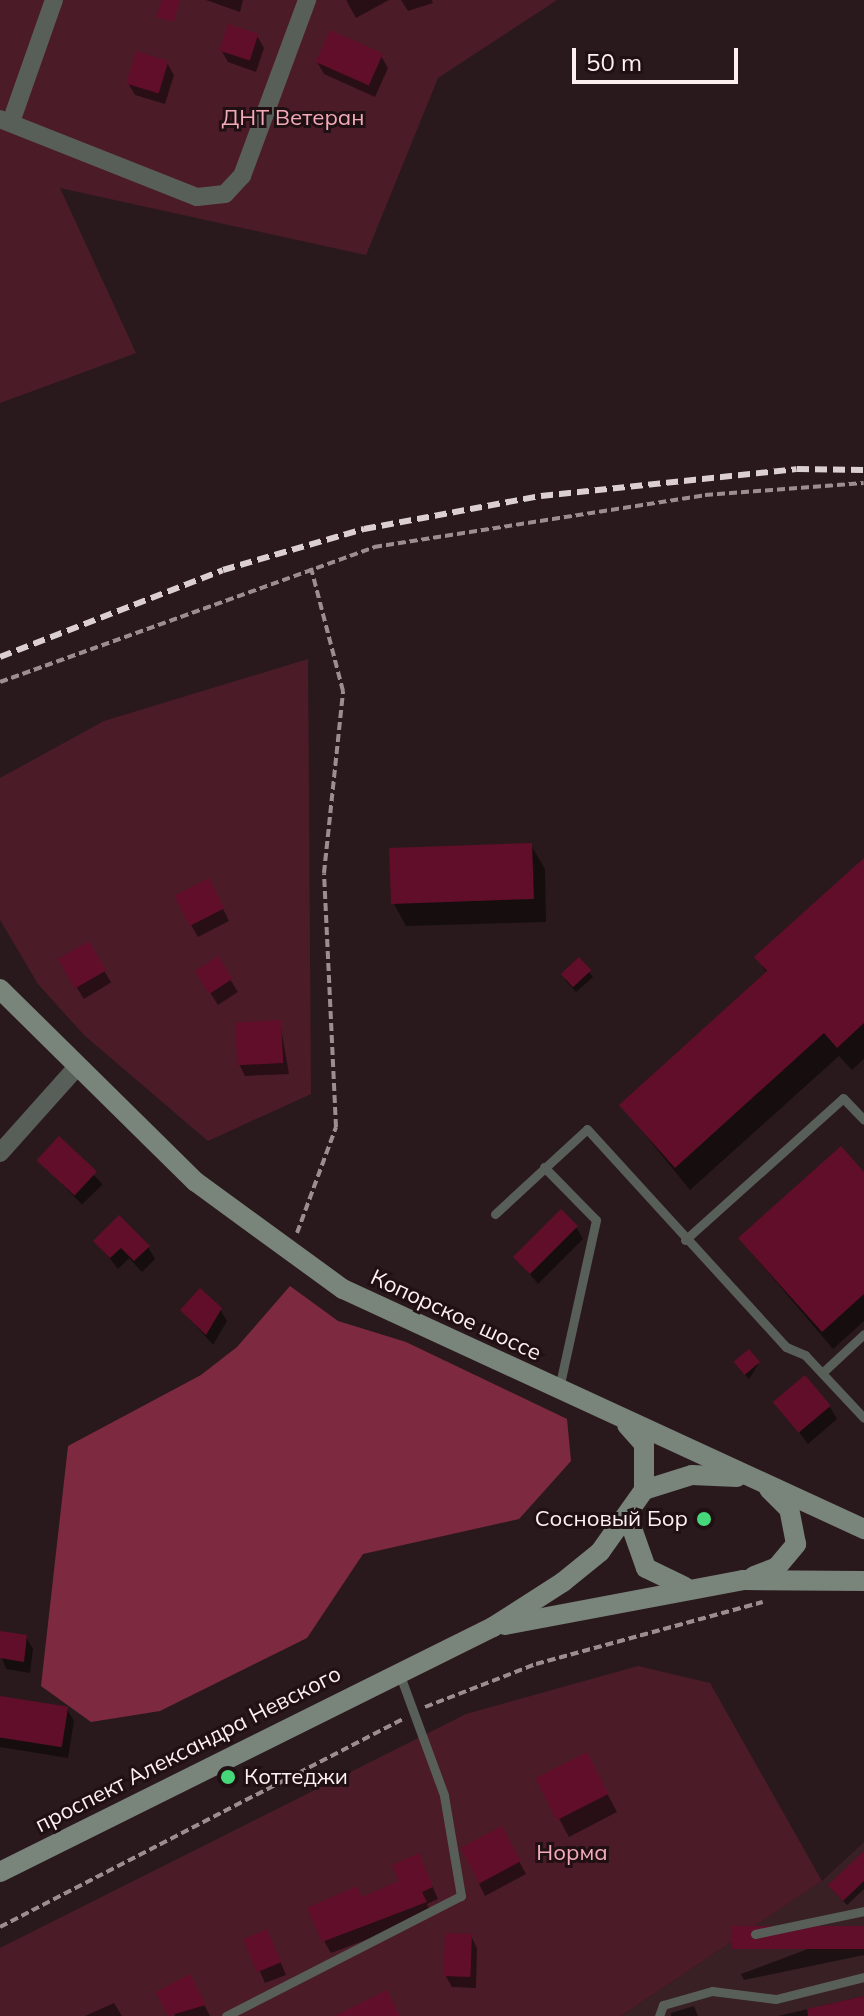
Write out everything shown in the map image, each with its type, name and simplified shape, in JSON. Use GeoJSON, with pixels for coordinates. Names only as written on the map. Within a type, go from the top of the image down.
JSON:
{"type":"FeatureCollection","features":[{"type":"Feature","properties":{"kind":"main road","name":"Копорское шоссе"},"geometry":{"type":"LineString","coordinates":[[0,989],[76,1068],[196,1182],[285,1252],[343,1289],[864,1529]]}},
{"type":"Feature","properties":{"kind":"main road"},"geometry":{"type":"LineString","coordinates":[[493,1627],[563,1582],[628,1517],[644,1490],[644,1444],[622,1419]]}},
{"type":"Feature","properties":{"kind":"main road"},"geometry":{"type":"LineString","coordinates":[[644,1490],[692,1475],[759,1480],[789,1509],[796,1544],[777,1567],[743,1580]]}},
{"type":"Feature","properties":{"kind":"main road"},"geometry":{"type":"LineString","coordinates":[[628,1517],[646,1568],[685,1587]]}},
{"type":"Feature","properties":{"kind":"main road"},"geometry":{"type":"LineString","coordinates":[[493,1627],[685,1587],[743,1580],[864,1581]]}},
{"type":"Feature","properties":{"kind":"main road","name":"проспект Александра Невского"},"geometry":{"type":"LineString","coordinates":[[0,1872],[398,1670],[493,1627]]}},
{"type":"Feature","properties":{"kind":"street"},"geometry":{"type":"LineString","coordinates":[[54,0],[6,121],[197,197],[225,194],[242,176],[307,0]]}},
{"type":"Feature","properties":{"kind":"street"},"geometry":{"type":"LineString","coordinates":[[0,1153],[76,1068]]}},
{"type":"Feature","properties":{"kind":"lane"},"geometry":{"type":"LineString","coordinates":[[685,1240],[843,1098],[864,1120]]}},
{"type":"Feature","properties":{"kind":"lane"},"geometry":{"type":"LineString","coordinates":[[495,1214],[587,1129],[685,1240],[786,1347],[822,1373],[864,1418]]}},
{"type":"Feature","properties":{"kind":"lane"},"geometry":{"type":"LineString","coordinates":[[544,1167],[596,1220],[559,1388]]}},
{"type":"Feature","properties":{"kind":"lane"},"geometry":{"type":"LineString","coordinates":[[822,1373],[864,1334]]}},
{"type":"Feature","properties":{"kind":"lane"},"geometry":{"type":"LineString","coordinates":[[226,2016],[461,1896],[444,1795],[417,1711],[398,1670]]}},
{"type":"Feature","properties":{"kind":"lane"},"geometry":{"type":"LineString","coordinates":[[755,1934],[861,1909]]}},
{"type":"Feature","properties":{"kind":"lane"},"geometry":{"type":"LineString","coordinates":[[659,2016],[663,2005],[712,1991],[776,1999],[864,1977]]}},
{"type":"Feature","properties":{"kind":"path"},"geometry":{"type":"LineString","coordinates":[[0,682],[374,547],[705,495],[864,483]]}},
{"type":"Feature","properties":{"kind":"path"},"geometry":{"type":"LineString","coordinates":[[285,1252],[336,1127],[324,873],[343,691],[311,568]]}},
{"type":"Feature","properties":{"kind":"path"},"geometry":{"type":"LineString","coordinates":[[0,1927],[417,1711],[552,1659],[771,1600]]}},
{"type":"Feature","properties":{"kind":"shaded area"},"geometry":{"type":"Polygon","coordinates":[[[290,1286],[338,1321],[406,1342],[567,1419],[571,1461],[519,1519],[363,1554],[307,1638],[160,1711],[91,1722],[41,1686],[68,1446],[201,1375],[237,1347],[290,1286]]]}},
{"type":"Feature","properties":{"kind":"shaded area"},"geometry":{"type":"Polygon","coordinates":[[[864,1842],[864,2016],[621,2016],[822,1881],[864,1842]]]}},
{"type":"Feature","properties":{"kind":"green space","name":"ДНТ Ветеран"},"geometry":{"type":"Polygon","coordinates":[[[0,0],[557,0],[438,78],[366,255],[60,188],[136,353],[0,403],[0,0]]]}},
{"type":"Feature","properties":{"kind":"green space"},"geometry":{"type":"Polygon","coordinates":[[[308,659],[311,1094],[208,1141],[84,1035],[38,984],[0,920],[0,778],[104,721],[308,659]]]}},
{"type":"Feature","properties":{"kind":"green space","name":"Норма"},"geometry":{"type":"Polygon","coordinates":[[[638,1666],[710,1683],[822,1881],[621,2016],[0,2016],[0,1948],[466,1714],[638,1666]]]}},
{"type":"Feature","properties":{"kind":"building"},"geometry":{"type":"Polygon","coordinates":[[[162,0],[180,0],[174,22],[156,17],[162,0]]]}},
{"type":"Feature","properties":{"kind":"building"},"geometry":{"type":"Polygon","coordinates":[[[228,24],[258,34],[250,61],[219,51],[228,24]]]}},
{"type":"Feature","properties":{"kind":"building"},"geometry":{"type":"Polygon","coordinates":[[[330,30],[383,54],[369,86],[316,62],[330,30]]]}},
{"type":"Feature","properties":{"kind":"building"},"geometry":{"type":"Polygon","coordinates":[[[136,51],[169,61],[159,93],[126,84],[136,51]]]}},
{"type":"Feature","properties":{"kind":"building"},"geometry":{"type":"Polygon","coordinates":[[[532,843],[534,899],[391,904],[389,848],[532,843]]]}},
{"type":"Feature","properties":{"kind":"building"},"geometry":{"type":"Polygon","coordinates":[[[864,858],[864,1023],[837,1048],[824,1033],[675,1168],[619,1105],[767,971],[754,957],[864,858]]]}},
{"type":"Feature","properties":{"kind":"building"},"geometry":{"type":"Polygon","coordinates":[[[209,878],[224,908],[190,926],[174,896],[209,878]]]}},
{"type":"Feature","properties":{"kind":"building"},"geometry":{"type":"Polygon","coordinates":[[[89,941],[106,970],[75,988],[58,959],[89,941]]]}},
{"type":"Feature","properties":{"kind":"building"},"geometry":{"type":"Polygon","coordinates":[[[218,956],[233,979],[209,994],[195,971],[218,956]]]}},
{"type":"Feature","properties":{"kind":"building"},"geometry":{"type":"Polygon","coordinates":[[[579,957],[591,970],[573,987],[561,974],[579,957]]]}},
{"type":"Feature","properties":{"kind":"building"},"geometry":{"type":"Polygon","coordinates":[[[281,1020],[283,1063],[237,1065],[235,1022],[281,1020]]]}},
{"type":"Feature","properties":{"kind":"building"},"geometry":{"type":"Polygon","coordinates":[[[59,1136],[97,1171],[75,1196],[36,1160],[59,1136]]]}},
{"type":"Feature","properties":{"kind":"building"},"geometry":{"type":"Polygon","coordinates":[[[841,1146],[864,1172],[864,1294],[822,1332],[738,1238],[841,1146]]]}},
{"type":"Feature","properties":{"kind":"building"},"geometry":{"type":"Polygon","coordinates":[[[561,1209],[578,1226],[530,1274],[513,1257],[561,1209]]]}},
{"type":"Feature","properties":{"kind":"building"},"geometry":{"type":"Polygon","coordinates":[[[119,1215],[150,1246],[134,1261],[121,1248],[110,1258],[93,1241],[119,1215]]]}},
{"type":"Feature","properties":{"kind":"building"},"geometry":{"type":"Polygon","coordinates":[[[200,1288],[222,1308],[206,1335],[180,1310],[200,1288]]]}},
{"type":"Feature","properties":{"kind":"building"},"geometry":{"type":"Polygon","coordinates":[[[749,1349],[760,1362],[745,1375],[734,1362],[749,1349]]]}},
{"type":"Feature","properties":{"kind":"building"},"geometry":{"type":"Polygon","coordinates":[[[805,1375],[831,1406],[799,1433],[773,1402],[805,1375]]]}},
{"type":"Feature","properties":{"kind":"building"},"geometry":{"type":"Polygon","coordinates":[[[0,1631],[27,1635],[24,1662],[0,1658],[0,1631]]]}},
{"type":"Feature","properties":{"kind":"building"},"geometry":{"type":"Polygon","coordinates":[[[0,1696],[68,1707],[62,1747],[0,1738],[0,1696]]]}},
{"type":"Feature","properties":{"kind":"building"},"geometry":{"type":"Polygon","coordinates":[[[587,1752],[608,1794],[557,1820],[535,1778],[587,1752]]]}},
{"type":"Feature","properties":{"kind":"building"},"geometry":{"type":"Polygon","coordinates":[[[502,1826],[521,1861],[479,1883],[461,1848],[502,1826]]]}},
{"type":"Feature","properties":{"kind":"building"},"geometry":{"type":"Polygon","coordinates":[[[864,1851],[864,1881],[843,1901],[828,1885],[864,1851]]]}},
{"type":"Feature","properties":{"kind":"building"},"geometry":{"type":"Polygon","coordinates":[[[419,1853],[433,1887],[422,1892],[427,1902],[322,1942],[307,1908],[357,1886],[362,1897],[399,1881],[392,1865],[419,1853]]]}},
{"type":"Feature","properties":{"kind":"building"},"geometry":{"type":"Polygon","coordinates":[[[732,1926],[864,1926],[864,1949],[732,1949],[732,1926]]]}},
{"type":"Feature","properties":{"kind":"building"},"geometry":{"type":"Polygon","coordinates":[[[267,1929],[281,1962],[257,1972],[243,1939],[267,1929]]]}},
{"type":"Feature","properties":{"kind":"building"},"geometry":{"type":"Polygon","coordinates":[[[445,1933],[472,1934],[470,1977],[443,1976],[445,1933]]]}},
{"type":"Feature","properties":{"kind":"building"},"geometry":{"type":"Polygon","coordinates":[[[190,1974],[206,2005],[168,2016],[156,1992],[190,1974]]]}},
{"type":"Feature","properties":{"kind":"building"},"geometry":{"type":"Polygon","coordinates":[[[387,1990],[400,2016],[335,2016],[387,1990]]]}},
{"type":"Feature","properties":{"kind":"building"},"geometry":{"type":"Polygon","coordinates":[[[864,1996],[864,2016],[808,2016],[807,2009],[864,1996]]]}},
{"type":"Feature","properties":{"kind":"railway"},"geometry":{"type":"LineString","coordinates":[[0,657],[223,570],[364,529],[541,496],[797,469],[864,470]]}},
{"type":"Feature","properties":{"kind":"place","name":"Сосновый Бор"},"geometry":{"type":"Point","coordinates":[704,1519]}},
{"type":"Feature","properties":{"kind":"place","name":"Коттеджи"},"geometry":{"type":"Point","coordinates":[228,1777]}}]}
